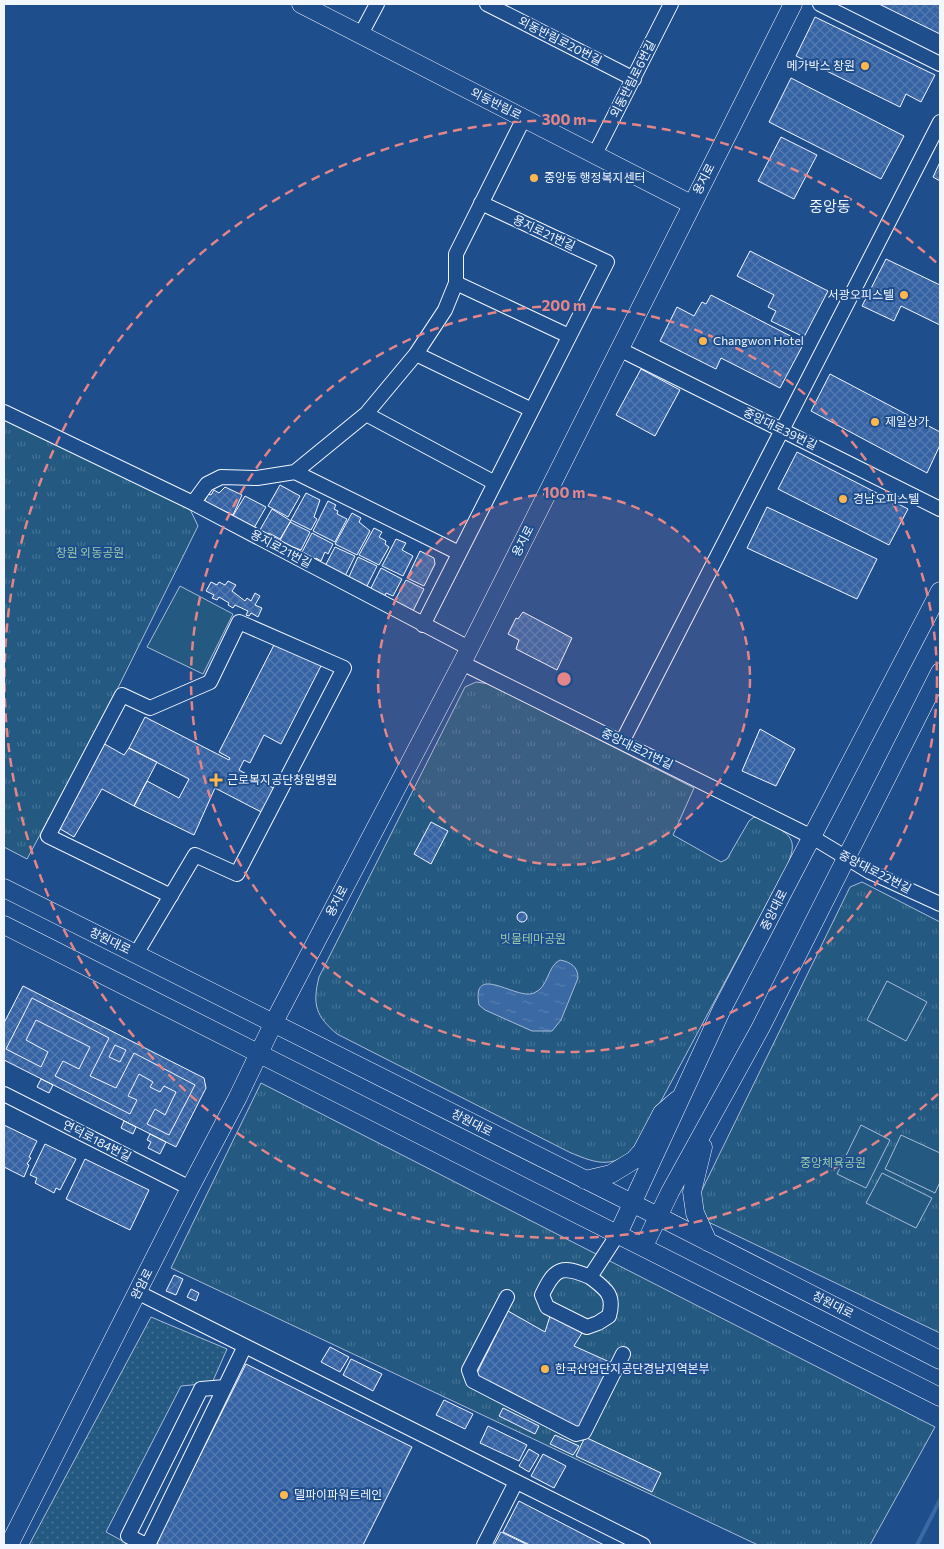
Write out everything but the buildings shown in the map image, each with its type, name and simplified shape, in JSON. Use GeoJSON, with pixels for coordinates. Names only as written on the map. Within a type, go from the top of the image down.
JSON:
{"type":"FeatureCollection","features":[{"type":"Feature","properties":{"kind":"main road","name":"외동반림로"},"geometry":{"type":"LineString","coordinates":[[301,4],[691,204]]}},
{"type":"Feature","properties":{"kind":"main road","name":"용지로"},"geometry":{"type":"LineString","coordinates":[[274,1022],[466,656],[792,4]]}},
{"type":"Feature","properties":{"kind":"main road","name":"중앙대로"},"geometry":{"type":"LineString","coordinates":[[618,1234],[634,1204],[721,1012],[940,590]]}},
{"type":"Feature","properties":{"kind":"main road"},"geometry":{"type":"LineString","coordinates":[[644,1246],[658,1216],[761,1027],[940,672]]}},
{"type":"Feature","properties":{"kind":"main road","name":"창원대로"},"geometry":{"type":"LineString","coordinates":[[4,888],[274,1022],[939,1360]]}},
{"type":"Feature","properties":{"kind":"main road"},"geometry":{"type":"LineString","coordinates":[[4,925],[933,1393]]}},
{"type":"Feature","properties":{"kind":"main road","name":"완암로"},"geometry":{"type":"LineString","coordinates":[[9,1545],[260,1054],[274,1022]]}},
{"type":"Feature","properties":{"kind":"main road"},"geometry":{"type":"LineString","coordinates":[[585,1180],[611,1174],[634,1160],[642,1151],[662,1113],[685,1093]]}},
{"type":"Feature","properties":{"kind":"main road"},"geometry":{"type":"LineString","coordinates":[[704,1131],[703,1155],[697,1169],[692,1192],[695,1212],[708,1242]]}},
{"type":"Feature","properties":{"kind":"street"},"geometry":{"type":"LineString","coordinates":[[361,34],[377,4]]}},
{"type":"Feature","properties":{"kind":"street","name":"외동반림로20번길"},"geometry":{"type":"LineString","coordinates":[[487,4],[634,79]]}},
{"type":"Feature","properties":{"kind":"street"},"geometry":{"type":"LineString","coordinates":[[820,4],[940,64]]}},
{"type":"Feature","properties":{"kind":"street","name":"외동반림로6번길"},"geometry":{"type":"LineString","coordinates":[[595,154],[634,79],[665,6]]}},
{"type":"Feature","properties":{"kind":"street"},"geometry":{"type":"LineString","coordinates":[[193,503],[207,484],[221,477],[257,478],[295,472],[366,414],[416,354],[445,310],[456,283],[456,254],[524,118]]}},
{"type":"Feature","properties":{"kind":"street"},"geometry":{"type":"LineString","coordinates":[[622,742],[940,122]]}},
{"type":"Feature","properties":{"kind":"street","name":"용지로21번길"},"geometry":{"type":"LineString","coordinates":[[481,203],[607,262],[569,336]]}},
{"type":"Feature","properties":{"kind":"street"},"geometry":{"type":"LineString","coordinates":[[423,625],[569,336],[456,283]]}},
{"type":"Feature","properties":{"kind":"street","name":"중앙대로39번길"},"geometry":{"type":"LineString","coordinates":[[618,349],[940,509]]}},
{"type":"Feature","properties":{"kind":"street"},"geometry":{"type":"LineString","coordinates":[[416,354],[532,410]]}},
{"type":"Feature","properties":{"kind":"street","name":"용지로21번길"},"geometry":{"type":"LineString","coordinates":[[4,412],[193,503],[423,625],[466,656]]}},
{"type":"Feature","properties":{"kind":"street"},"geometry":{"type":"LineString","coordinates":[[366,414],[495,483]]}},
{"type":"Feature","properties":{"kind":"street"},"geometry":{"type":"LineString","coordinates":[[295,472],[459,553]]}},
{"type":"Feature","properties":{"kind":"street"},"geometry":{"type":"LineString","coordinates":[[136,954],[195,855],[237,874],[344,668],[239,622],[210,682],[150,708],[122,695],[48,836],[170,896]]}},
{"type":"Feature","properties":{"kind":"street","name":"중앙대로21번길"},"geometry":{"type":"LineString","coordinates":[[466,656],[622,742],[812,837]]}},
{"type":"Feature","properties":{"kind":"street","name":"중앙대로22번길"},"geometry":{"type":"LineString","coordinates":[[812,837],[870,872],[940,904]]}},
{"type":"Feature","properties":{"kind":"street","name":"연덕로184번길"},"geometry":{"type":"LineString","coordinates":[[4,1094],[190,1188]]}},
{"type":"Feature","properties":{"kind":"street"},"geometry":{"type":"LineString","coordinates":[[590,1277],[618,1234]]}},
{"type":"Feature","properties":{"kind":"street"},"geometry":{"type":"LineString","coordinates":[[571,1269],[590,1277],[606,1290],[612,1304],[609,1316],[604,1320],[587,1327],[547,1307],[542,1295],[550,1278],[559,1270],[571,1269]]}},
{"type":"Feature","properties":{"kind":"street"},"geometry":{"type":"LineString","coordinates":[[137,1292],[643,1545]]}},
{"type":"Feature","properties":{"kind":"street"},"geometry":{"type":"LineString","coordinates":[[507,1297],[469,1370],[472,1381],[576,1434],[584,1432],[623,1354]]}},
{"type":"Feature","properties":{"kind":"street"},"geometry":{"type":"LineString","coordinates":[[225,1387],[201,1389],[128,1536],[147,1545],[225,1387],[245,1346]]}},
{"type":"Feature","properties":{"kind":"street"},"geometry":{"type":"LineString","coordinates":[[484,1545],[516,1482]]}},
{"type":"Feature","properties":{"kind":"green space","name":"창원 외동공원"},"geometry":{"type":"Polygon","coordinates":[[[4,415],[188,505],[198,526],[109,706],[27,859],[4,847],[4,415]]]}},
{"type":"Feature","properties":{"kind":"green space"},"geometry":{"type":"Polygon","coordinates":[[[180,586],[233,614],[203,674],[147,647],[180,586]]]}},
{"type":"Feature","properties":{"kind":"green space","name":"빗물테마공원"},"geometry":{"type":"Polygon","coordinates":[[[476,682],[490,684],[694,788],[673,835],[721,862],[727,859],[749,821],[754,817],[777,827],[792,842],[792,852],[788,864],[638,1144],[622,1158],[614,1161],[598,1162],[569,1152],[337,1034],[324,1021],[316,1003],[319,977],[465,687],[476,682]]]}},
{"type":"Feature","properties":{"kind":"green space","name":"중앙체육공원"},"geometry":{"type":"Polygon","coordinates":[[[862,882],[940,922],[940,1333],[700,1218],[699,1196],[850,887],[862,882]]]}},
{"type":"Feature","properties":{"kind":"green space"},"geometry":{"type":"Polygon","coordinates":[[[887,981],[927,1002],[906,1041],[867,1020],[887,981]]]}},
{"type":"Feature","properties":{"kind":"green space"},"geometry":{"type":"Polygon","coordinates":[[[261,1083],[935,1427],[870,1545],[758,1545],[171,1268],[261,1083]]]}},
{"type":"Feature","properties":{"kind":"green space"},"geometry":{"type":"Polygon","coordinates":[[[861,1125],[890,1140],[866,1188],[837,1174],[861,1125]]]}},
{"type":"Feature","properties":{"kind":"green space"},"geometry":{"type":"Polygon","coordinates":[[[901,1135],[940,1153],[940,1182],[935,1193],[885,1169],[901,1135]]]}},
{"type":"Feature","properties":{"kind":"green space"},"geometry":{"type":"Polygon","coordinates":[[[882,1173],[932,1198],[916,1228],[866,1203],[882,1173]]]}},
{"type":"Feature","properties":{"kind":"green space"},"geometry":{"type":"Polygon","coordinates":[[[151,1317],[227,1349],[212,1383],[181,1386],[106,1532],[130,1545],[29,1545],[151,1317]]]}},
{"type":"Feature","properties":{"kind":"water"},"geometry":{"type":"Polygon","coordinates":[[[560,960],[573,966],[577,971],[578,978],[561,1020],[552,1031],[532,1031],[485,1010],[479,1005],[478,992],[482,986],[488,984],[526,994],[534,993],[543,986],[553,967],[560,960]]]}},
{"type":"Feature","properties":{"kind":"waterway"},"geometry":{"type":"LineString","coordinates":[[917,1545],[940,1500]]}},
{"type":"Feature","properties":{"kind":"place","name":"메가박스 창원"},"geometry":{"type":"Point","coordinates":[865,66]}},
{"type":"Feature","properties":{"kind":"place","name":"중앙동 행정복지센터"},"geometry":{"type":"Point","coordinates":[534,178]}},
{"type":"Feature","properties":{"kind":"place","name":"서광오피스텔"},"geometry":{"type":"Point","coordinates":[904,295]}},
{"type":"Feature","properties":{"kind":"place","name":"Changwon Hotel"},"geometry":{"type":"Point","coordinates":[703,341]}},
{"type":"Feature","properties":{"kind":"place","name":"제일상가"},"geometry":{"type":"Point","coordinates":[875,422]}},
{"type":"Feature","properties":{"kind":"place","name":"경남오피스텔"},"geometry":{"type":"Point","coordinates":[843,499]}},
{"type":"Feature","properties":{"kind":"place","name":"근로복지공단창원병원"},"geometry":{"type":"Point","coordinates":[216,780]}},
{"type":"Feature","properties":{"kind":"place","name":"한국산업단지공단경남지역본부"},"geometry":{"type":"Point","coordinates":[545,1369]}},
{"type":"Feature","properties":{"kind":"place","name":"델파이파워트레인"},"geometry":{"type":"Point","coordinates":[284,1495]}},
{"type":"Feature","properties":{"kind":"district","name":"중앙동"},"geometry":{"type":"Point","coordinates":[830,207]}}]}
